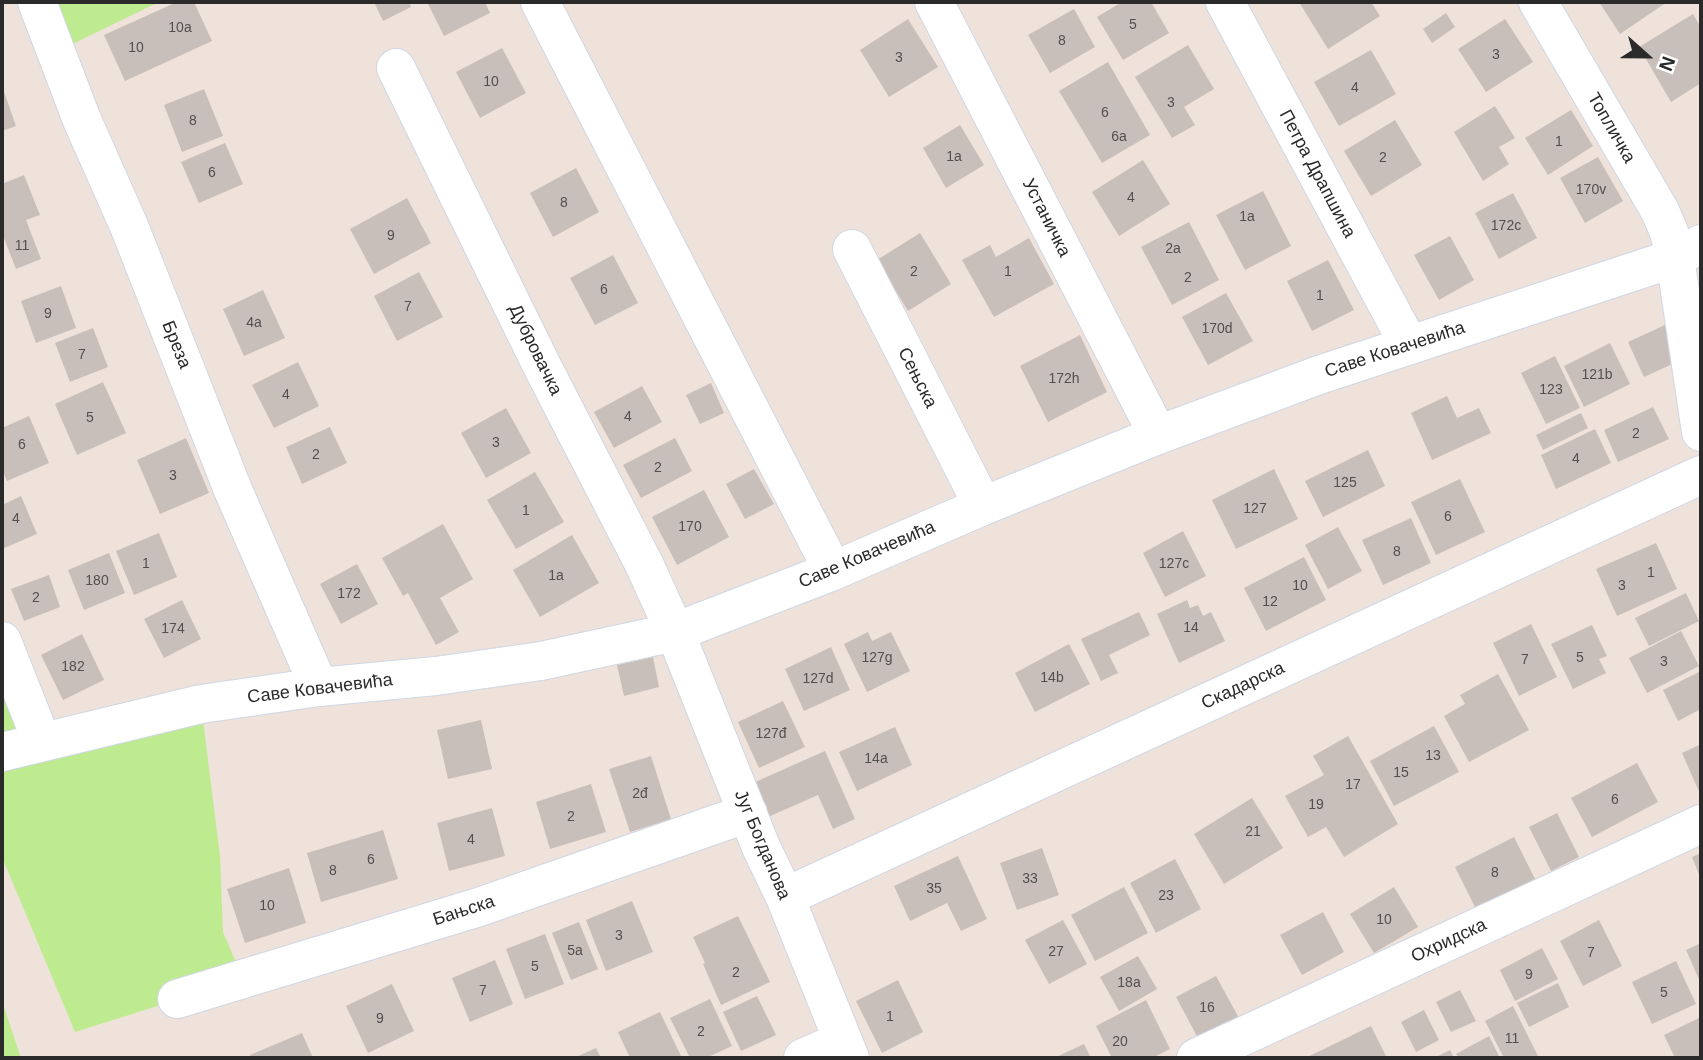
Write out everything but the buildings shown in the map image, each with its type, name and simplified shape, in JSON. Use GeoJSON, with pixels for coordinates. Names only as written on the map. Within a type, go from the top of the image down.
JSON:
{"type":"FeatureCollection","features":[{"type":"Feature","properties":{"kind":"street","name":"Бреза"},"geometry":{"type":"LineString","coordinates":[[37,2],[82,120],[129,226],[233,490],[319,687]]}},
{"type":"Feature","properties":{"kind":"street"},"geometry":{"type":"LineString","coordinates":[[540,2],[833,571]]}},
{"type":"Feature","properties":{"kind":"street","name":"Устаничка"},"geometry":{"type":"LineString","coordinates":[[934,2],[1158,435]]}},
{"type":"Feature","properties":{"kind":"street","name":"Петра Драпшина"},"geometry":{"type":"LineString","coordinates":[[1226,2],[1409,345]]}},
{"type":"Feature","properties":{"kind":"street","name":"Топличка"},"geometry":{"type":"LineString","coordinates":[[1538,2],[1660,211],[1669,232],[1688,251],[1701,432]]}},
{"type":"Feature","properties":{"kind":"street","name":"Дубровачка"},"geometry":{"type":"LineString","coordinates":[[396,68],[675,632]]}},
{"type":"Feature","properties":{"kind":"street","name":"Сењска"},"geometry":{"type":"LineString","coordinates":[[852,249],[982,506]]}},
{"type":"Feature","properties":{"kind":"street","name":"Саве Ковачевића"},"geometry":{"type":"LineString","coordinates":[[2,752],[201,704],[541,661],[675,632],[833,571],[982,506],[1158,435],[1320,375],[1688,251]]}},
{"type":"Feature","properties":{"kind":"street","name":"Скадарска"},"geometry":{"type":"LineString","coordinates":[[785,897],[1701,475]]}},
{"type":"Feature","properties":{"kind":"street","name":"Југ Богданова"},"geometry":{"type":"LineString","coordinates":[[675,632],[846,1050]]}},
{"type":"Feature","properties":{"kind":"street"},"geometry":{"type":"LineString","coordinates":[[2,641],[42,742]]}},
{"type":"Feature","properties":{"kind":"street","name":"Бањска"},"geometry":{"type":"LineString","coordinates":[[177,999],[479,908],[748,813]]}},
{"type":"Feature","properties":{"kind":"street","name":"Охридска"},"geometry":{"type":"LineString","coordinates":[[1196,1058],[1701,824]]}},
{"type":"Feature","properties":{"kind":"street"},"geometry":{"type":"LineString","coordinates":[[803,1058],[846,1050]]}},
{"type":"Feature","properties":{"kind":"green space"},"geometry":{"type":"Polygon","coordinates":[[[38,2],[159,2],[56,52],[38,2]]]}},
{"type":"Feature","properties":{"kind":"green space"},"geometry":{"type":"Polygon","coordinates":[[[2,641],[42,742],[201,704],[220,856],[223,932],[243,979],[75,1032],[2,857],[2,641]]]}},
{"type":"Feature","properties":{"kind":"green space"},"geometry":{"type":"Polygon","coordinates":[[[2,1001],[21,1058],[2,1058],[2,1001]]]}}]}
